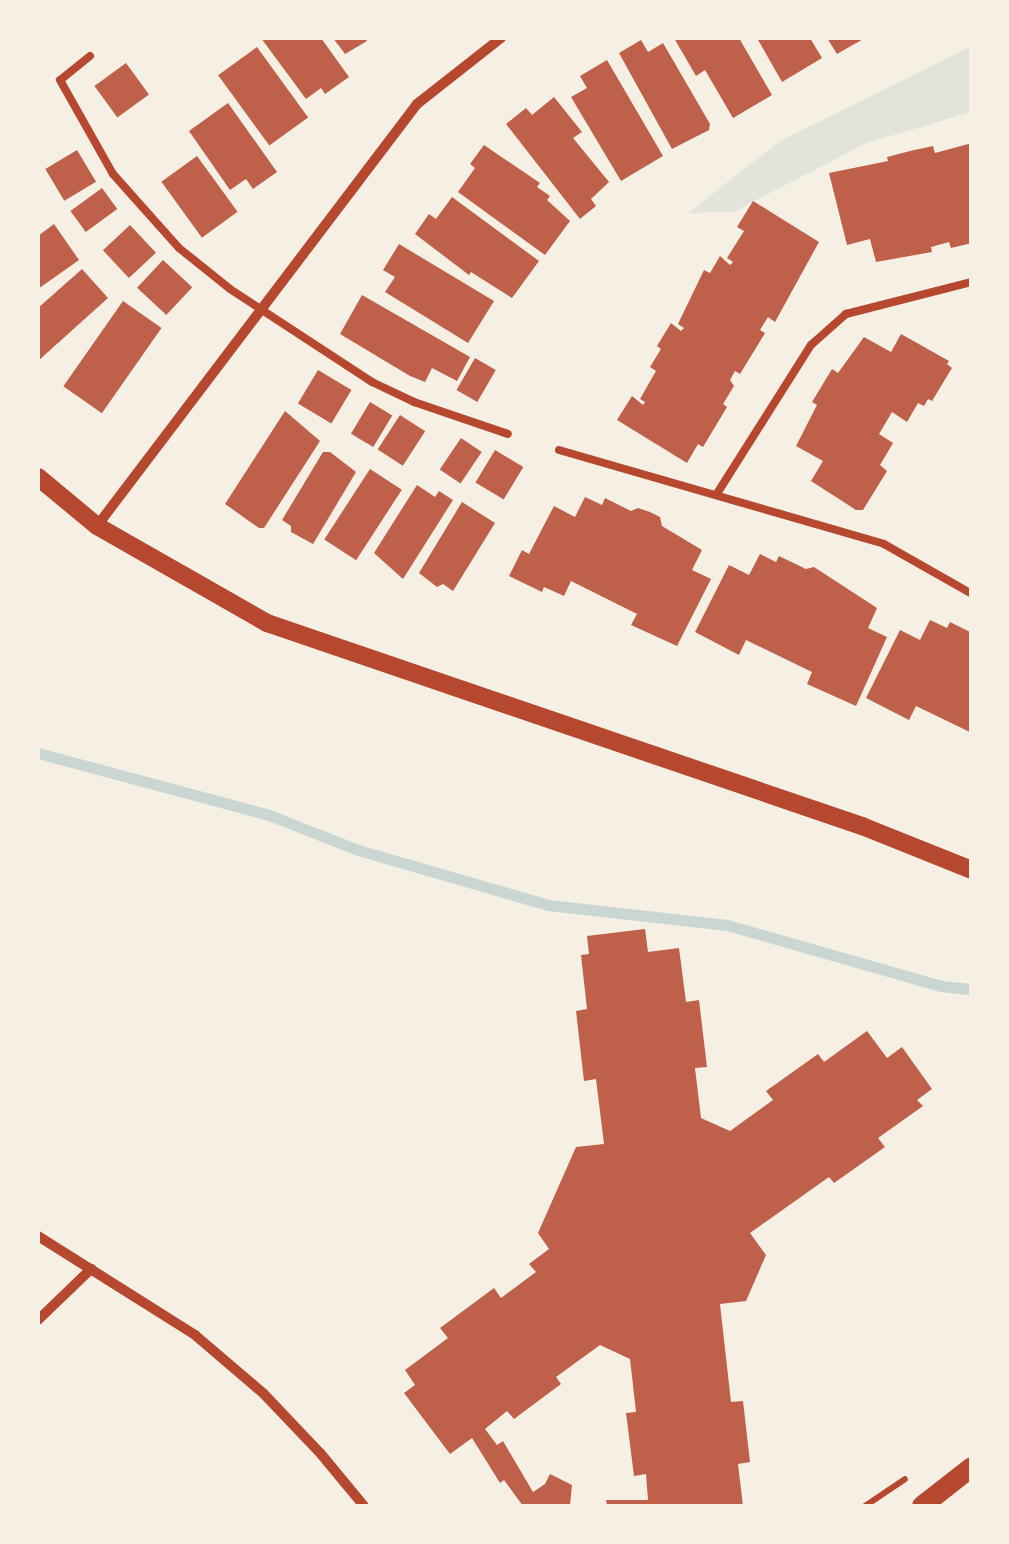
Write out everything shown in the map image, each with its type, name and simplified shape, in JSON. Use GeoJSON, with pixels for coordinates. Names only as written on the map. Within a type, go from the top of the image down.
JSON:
{"type":"FeatureCollection","features":[{"type":"Feature","properties":{"kind":"main road"},"geometry":{"type":"LineString","coordinates":[[922,1506],[972,1467]]}},
{"type":"Feature","properties":{"kind":"street"},"geometry":{"type":"LineString","coordinates":[[97,526],[417,104],[501,38]]}},
{"type":"Feature","properties":{"kind":"street"},"geometry":{"type":"LineString","coordinates":[[38,476],[97,526],[267,622],[844,820],[972,870]]}},
{"type":"Feature","properties":{"kind":"street"},"geometry":{"type":"LineString","coordinates":[[38,1236],[194,1334],[251,1383],[322,1454],[364,1506]]}},
{"type":"Feature","properties":{"kind":"street"},"geometry":{"type":"LineString","coordinates":[[38,1320],[91,1269]]}},
{"type":"Feature","properties":{"kind":"lane"},"geometry":{"type":"LineString","coordinates":[[90,56],[60,80],[114,174],[179,248],[261,310],[372,382],[414,402],[508,434]]}},
{"type":"Feature","properties":{"kind":"lane"},"geometry":{"type":"LineString","coordinates":[[718,492],[811,346],[846,314],[972,282]]}},
{"type":"Feature","properties":{"kind":"lane"},"geometry":{"type":"LineString","coordinates":[[559,450],[718,492],[884,544],[972,594]]}},
{"type":"Feature","properties":{"kind":"shaded area"},"geometry":{"type":"Polygon","coordinates":[[[971,46],[971,112],[867,143],[733,212],[688,213],[780,141],[971,46]]]}},
{"type":"Feature","properties":{"kind":"building"},"geometry":{"type":"Polygon","coordinates":[[[261,38],[321,38],[349,77],[325,94],[321,88],[306,99],[261,38]]]}},
{"type":"Feature","properties":{"kind":"building"},"geometry":{"type":"Polygon","coordinates":[[[333,38],[365,38],[367,41],[345,54],[333,38]]]}},
{"type":"Feature","properties":{"kind":"building"},"geometry":{"type":"Polygon","coordinates":[[[674,38],[739,38],[772,95],[733,118],[705,70],[696,76],[674,38]]]}},
{"type":"Feature","properties":{"kind":"building"},"geometry":{"type":"Polygon","coordinates":[[[757,38],[810,38],[822,58],[782,82],[757,38]]]}},
{"type":"Feature","properties":{"kind":"building"},"geometry":{"type":"Polygon","coordinates":[[[827,38],[865,38],[837,54],[827,38]]]}},
{"type":"Feature","properties":{"kind":"building"},"geometry":{"type":"Polygon","coordinates":[[[641,40],[648,52],[663,43],[710,124],[709,130],[672,149],[619,53],[641,40]]]}},
{"type":"Feature","properties":{"kind":"building"},"geometry":{"type":"Polygon","coordinates":[[[257,47],[308,117],[269,146],[218,75],[257,47]]]}},
{"type":"Feature","properties":{"kind":"building"},"geometry":{"type":"Polygon","coordinates":[[[607,60],[663,156],[621,181],[571,97],[587,88],[580,76],[607,60]]]}},
{"type":"Feature","properties":{"kind":"building"},"geometry":{"type":"Polygon","coordinates":[[[126,63],[149,95],[117,117],[94,86],[126,63]]]}},
{"type":"Feature","properties":{"kind":"building"},"geometry":{"type":"Polygon","coordinates":[[[554,97],[582,132],[573,138],[609,182],[591,199],[596,206],[580,219],[506,124],[526,108],[532,115],[554,97]]]}},
{"type":"Feature","properties":{"kind":"building"},"geometry":{"type":"Polygon","coordinates":[[[228,103],[277,172],[253,189],[246,179],[230,190],[189,131],[228,103]]]}},
{"type":"Feature","properties":{"kind":"building"},"geometry":{"type":"Polygon","coordinates":[[[972,143],[972,243],[951,248],[949,242],[931,247],[932,252],[876,262],[870,239],[847,245],[829,173],[888,161],[887,157],[933,146],[935,153],[972,143]]]}},
{"type":"Feature","properties":{"kind":"building"},"geometry":{"type":"Polygon","coordinates":[[[484,145],[540,183],[537,187],[550,196],[547,200],[570,221],[545,255],[458,192],[475,168],[470,164],[484,145]]]}},
{"type":"Feature","properties":{"kind":"building"},"geometry":{"type":"Polygon","coordinates":[[[77,150],[96,182],[64,201],[45,169],[77,150]]]}},
{"type":"Feature","properties":{"kind":"building"},"geometry":{"type":"Polygon","coordinates":[[[197,156],[238,212],[202,238],[161,182],[197,156]]]}},
{"type":"Feature","properties":{"kind":"building"},"geometry":{"type":"Polygon","coordinates":[[[102,188],[117,209],[86,232],[70,211],[102,188]]]}},
{"type":"Feature","properties":{"kind":"building"},"geometry":{"type":"Polygon","coordinates":[[[452,197],[539,261],[512,298],[471,272],[469,275],[415,234],[429,214],[436,219],[452,197]]]}},
{"type":"Feature","properties":{"kind":"building"},"geometry":{"type":"Polygon","coordinates":[[[753,201],[819,242],[775,322],[768,317],[760,330],[765,333],[740,374],[735,371],[730,380],[734,386],[723,404],[727,407],[703,447],[698,444],[687,463],[617,420],[632,396],[643,405],[645,402],[640,399],[656,371],[650,367],[661,349],[657,346],[671,323],[681,331],[684,328],[678,324],[704,270],[710,273],[720,256],[730,265],[733,262],[727,258],[744,231],[737,227],[753,201]]]}},
{"type":"Feature","properties":{"kind":"building"},"geometry":{"type":"Polygon","coordinates":[[[54,224],[79,260],[38,289],[38,236],[54,224]]]}},
{"type":"Feature","properties":{"kind":"building"},"geometry":{"type":"Polygon","coordinates":[[[130,225],[156,253],[129,278],[103,250],[130,225]]]}},
{"type":"Feature","properties":{"kind":"building"},"geometry":{"type":"Polygon","coordinates":[[[399,244],[494,301],[468,343],[385,292],[395,277],[383,270],[399,244]]]}},
{"type":"Feature","properties":{"kind":"building"},"geometry":{"type":"Polygon","coordinates":[[[163,260],[192,287],[166,315],[137,288],[163,260]]]}},
{"type":"Feature","properties":{"kind":"building"},"geometry":{"type":"Polygon","coordinates":[[[82,269],[108,298],[38,361],[38,308],[82,269]]]}},
{"type":"Feature","properties":{"kind":"building"},"geometry":{"type":"Polygon","coordinates":[[[362,295],[470,357],[457,381],[432,368],[425,382],[410,376],[340,334],[362,295]]]}},
{"type":"Feature","properties":{"kind":"building"},"geometry":{"type":"Polygon","coordinates":[[[123,301],[162,328],[102,413],[63,386],[123,301]]]}},
{"type":"Feature","properties":{"kind":"building"},"geometry":{"type":"Polygon","coordinates":[[[901,334],[949,361],[947,364],[952,368],[932,401],[928,399],[924,406],[918,403],[907,422],[892,412],[879,434],[893,443],[880,465],[887,471],[863,510],[856,510],[811,481],[823,461],[796,446],[817,405],[812,402],[832,369],[838,373],[864,337],[891,352],[901,334]]]}},
{"type":"Feature","properties":{"kind":"building"},"geometry":{"type":"Polygon","coordinates":[[[475,358],[496,370],[477,402],[456,390],[475,358]]]}},
{"type":"Feature","properties":{"kind":"building"},"geometry":{"type":"Polygon","coordinates":[[[318,370],[351,390],[331,424],[298,403],[318,370]]]}},
{"type":"Feature","properties":{"kind":"building"},"geometry":{"type":"Polygon","coordinates":[[[370,402],[392,415],[373,447],[351,434],[370,402]]]}},
{"type":"Feature","properties":{"kind":"building"},"geometry":{"type":"Polygon","coordinates":[[[285,411],[320,441],[264,528],[259,528],[225,504],[285,411]]]}},
{"type":"Feature","properties":{"kind":"building"},"geometry":{"type":"Polygon","coordinates":[[[400,415],[425,431],[403,466],[378,449],[400,415]]]}},
{"type":"Feature","properties":{"kind":"building"},"geometry":{"type":"Polygon","coordinates":[[[461,438],[482,452],[460,483],[440,470],[461,438]]]}},
{"type":"Feature","properties":{"kind":"building"},"geometry":{"type":"Polygon","coordinates":[[[495,450],[523,467],[504,500],[475,483],[495,450]]]}},
{"type":"Feature","properties":{"kind":"building"},"geometry":{"type":"Polygon","coordinates":[[[323,452],[330,452],[356,472],[313,544],[291,532],[291,526],[282,520],[323,452]]]}},
{"type":"Feature","properties":{"kind":"building"},"geometry":{"type":"Polygon","coordinates":[[[370,469],[402,490],[356,560],[324,539],[370,469]]]}},
{"type":"Feature","properties":{"kind":"building"},"geometry":{"type":"Polygon","coordinates":[[[417,485],[435,497],[439,491],[453,500],[403,579],[374,553],[417,485]]]}},
{"type":"Feature","properties":{"kind":"building"},"geometry":{"type":"Polygon","coordinates":[[[585,497],[602,505],[605,498],[631,511],[638,508],[650,512],[660,517],[662,526],[702,550],[692,570],[711,579],[677,646],[631,625],[637,614],[571,581],[564,596],[544,587],[542,592],[509,576],[522,550],[529,554],[554,506],[575,517],[585,497]]]}},
{"type":"Feature","properties":{"kind":"building"},"geometry":{"type":"Polygon","coordinates":[[[462,502],[495,523],[453,591],[443,584],[437,587],[419,573],[462,502]]]}},
{"type":"Feature","properties":{"kind":"building"},"geometry":{"type":"Polygon","coordinates":[[[760,554],[776,562],[779,556],[806,569],[814,567],[877,608],[868,628],[887,637],[856,706],[807,684],[812,672],[746,640],[739,655],[695,632],[729,565],[749,575],[760,554]]]}},
{"type":"Feature","properties":{"kind":"building"},"geometry":{"type":"Polygon","coordinates":[[[930,620],[947,628],[950,622],[972,633],[972,733],[916,706],[909,720],[866,698],[900,630],[920,640],[930,620]]]}},
{"type":"Feature","properties":{"kind":"building"},"geometry":{"type":"Polygon","coordinates":[[[645,929],[648,952],[679,948],[686,1002],[699,1000],[707,1067],[695,1068],[701,1118],[730,1131],[773,1100],[766,1091],[818,1054],[824,1062],[867,1031],[887,1058],[902,1047],[932,1089],[917,1100],[923,1106],[878,1138],[885,1147],[834,1183],[829,1177],[750,1233],[766,1255],[746,1301],[720,1304],[731,1402],[743,1401],[750,1462],[738,1464],[743,1506],[607,1506],[606,1500],[648,1500],[646,1474],[634,1476],[626,1413],[636,1412],[630,1359],[600,1345],[556,1377],[561,1384],[514,1419],[507,1411],[485,1429],[497,1445],[503,1441],[533,1492],[545,1484],[550,1474],[572,1485],[570,1506],[523,1506],[504,1480],[500,1483],[472,1438],[450,1454],[404,1393],[415,1385],[405,1370],[448,1338],[440,1328],[494,1288],[501,1298],[536,1272],[529,1264],[549,1249],[538,1233],[576,1147],[604,1144],[596,1079],[584,1081],[576,1011],[587,1009],[581,955],[589,954],[587,936],[645,929]]]}},
{"type":"Feature","properties":{"kind":"waterway"},"geometry":{"type":"LineString","coordinates":[[38,753],[269,815],[358,850],[548,905],[727,925],[941,986],[972,989]]}}]}
